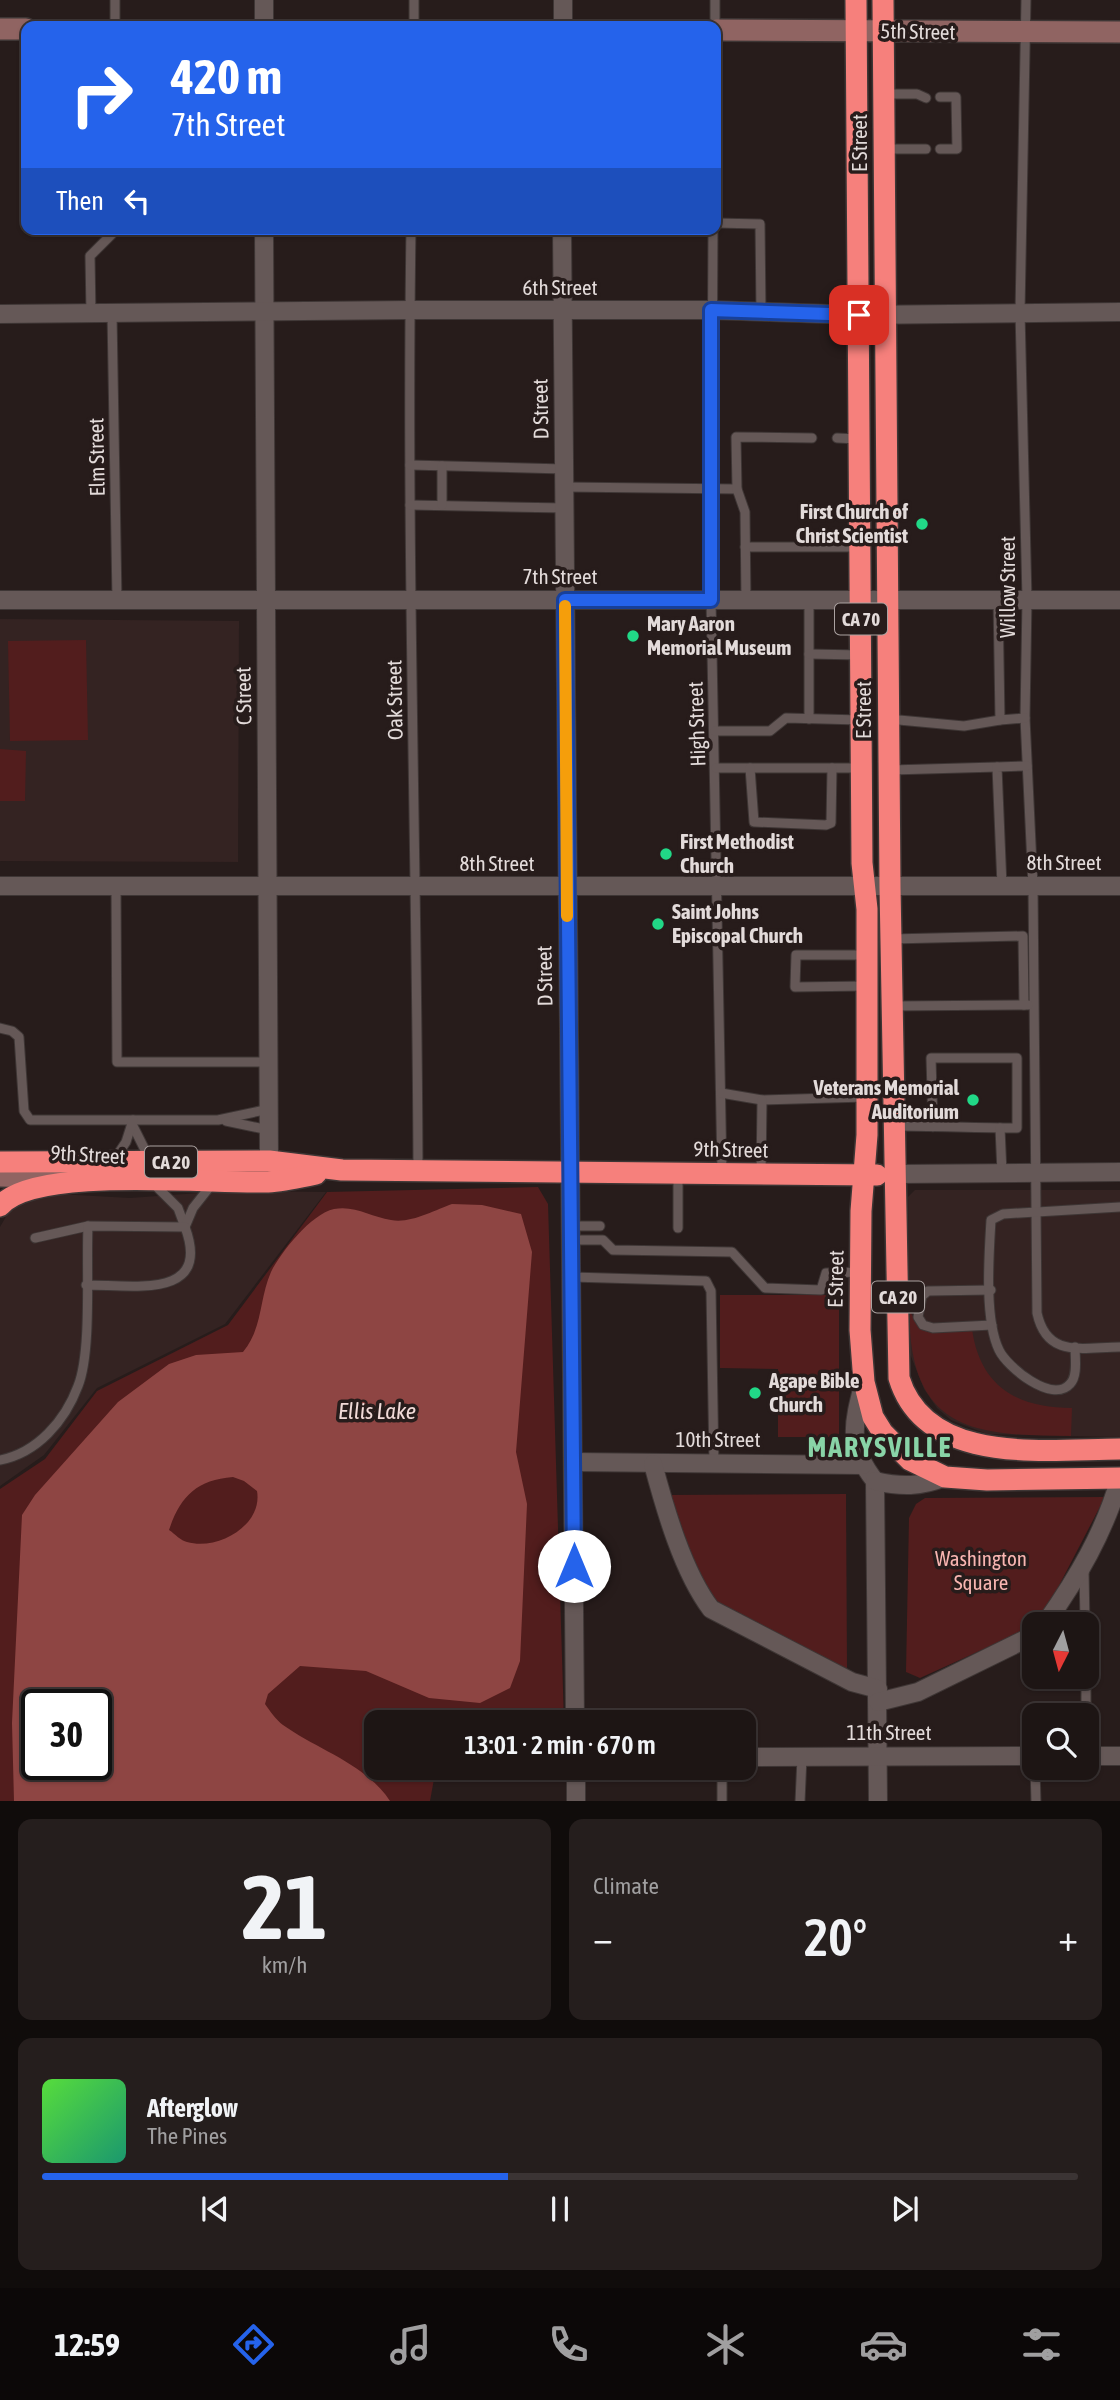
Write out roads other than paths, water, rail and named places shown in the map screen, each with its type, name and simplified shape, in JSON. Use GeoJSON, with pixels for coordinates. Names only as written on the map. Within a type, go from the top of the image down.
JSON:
{"type":"FeatureCollection","features":[{"type":"Feature","properties":{"kind":"highway","name":"E Street"},"geometry":{"type":"LineString","coordinates":[[856,0],[862,768],[867,954],[867,1097],[860,1272],[860,1348],[864,1382],[873,1417],[883,1433],[910,1460],[945,1477]]}},
{"type":"Feature","properties":{"kind":"highway","name":"E Street"},"geometry":{"type":"LineString","coordinates":[[883,0],[888,719],[898,1367],[903,1390],[918,1413],[945,1434],[991,1447],[1120,1449]]}},
{"type":"Feature","properties":{"kind":"highway","name":"9th Street"},"geometry":{"type":"LineString","coordinates":[[92,1181],[151,1171],[269,1161],[342,1170],[722,1175],[896,1174]]}},
{"type":"Feature","properties":{"kind":"highway","name":"9th Street"},"geometry":{"type":"LineString","coordinates":[[0,1162],[113,1162],[215,1181],[270,1182],[342,1170]]}},
{"type":"Feature","properties":{"kind":"highway","name":"CA 20"},"geometry":{"type":"LineString","coordinates":[[0,1206],[23,1190],[92,1181]]}},
{"type":"Feature","properties":{"kind":"highway","name":"CA 20"},"geometry":{"type":"LineString","coordinates":[[945,1477],[987,1480],[1120,1478]]}},
{"type":"Feature","properties":{"kind":"main road","name":"5th Street"},"geometry":{"type":"LineString","coordinates":[[721,28],[1120,32]]}},
{"type":"Feature","properties":{"kind":"main road"},"geometry":{"type":"LineString","coordinates":[[0,29],[21,30]]}},
{"type":"Feature","properties":{"kind":"main road","name":"9th Street"},"geometry":{"type":"LineString","coordinates":[[0,1176],[92,1181]]}},
{"type":"Feature","properties":{"kind":"street"},"geometry":{"type":"LineString","coordinates":[[264,0],[264,21]]}},
{"type":"Feature","properties":{"kind":"street"},"geometry":{"type":"LineString","coordinates":[[563,0],[563,21]]}},
{"type":"Feature","properties":{"kind":"street","name":"C Street"},"geometry":{"type":"LineString","coordinates":[[264,235],[269,1161]]}},
{"type":"Feature","properties":{"kind":"street","name":"D Street"},"geometry":{"type":"LineString","coordinates":[[562,235],[575,1710]]}},
{"type":"Feature","properties":{"kind":"street","name":"6th Street"},"geometry":{"type":"LineString","coordinates":[[0,314],[410,310],[711,310],[859,315],[1120,312]]}},
{"type":"Feature","properties":{"kind":"street","name":"7th Street"},"geometry":{"type":"LineString","coordinates":[[0,600],[1120,600]]}},
{"type":"Feature","properties":{"kind":"street","name":"8th Street"},"geometry":{"type":"LineString","coordinates":[[0,886],[1120,886]]}},
{"type":"Feature","properties":{"kind":"street","name":"9th Street"},"geometry":{"type":"LineString","coordinates":[[896,1174],[1120,1172]]}},
{"type":"Feature","properties":{"kind":"street","name":"E Street"},"geometry":{"type":"LineString","coordinates":[[864,1382],[854,1430],[856,1450],[875,1481]]}},
{"type":"Feature","properties":{"kind":"street","name":"10th Street"},"geometry":{"type":"LineString","coordinates":[[573,1462],[863,1465]]}},
{"type":"Feature","properties":{"kind":"street"},"geometry":{"type":"LineString","coordinates":[[653,1464],[662,1498],[699,1594],[711,1609],[878,1695],[918,1692],[1022,1641]]}},
{"type":"Feature","properties":{"kind":"street"},"geometry":{"type":"LineString","coordinates":[[878,1801],[875,1481],[902,1486],[924,1485],[945,1477]]}},
{"type":"Feature","properties":{"kind":"street"},"geometry":{"type":"LineString","coordinates":[[1053,1612],[1084,1566],[1108,1517],[1120,1478]]}},
{"type":"Feature","properties":{"kind":"street","name":"11th Street"},"geometry":{"type":"LineString","coordinates":[[756,1757],[1022,1756]]}},
{"type":"Feature","properties":{"kind":"street"},"geometry":{"type":"LineString","coordinates":[[1099,1756],[1120,1756]]}},
{"type":"Feature","properties":{"kind":"street"},"geometry":{"type":"LineString","coordinates":[[576,1780],[576,1801]]}},
{"type":"Feature","properties":{"kind":"lane"},"geometry":{"type":"LineString","coordinates":[[115,0],[115,21]]}},
{"type":"Feature","properties":{"kind":"lane"},"geometry":{"type":"LineString","coordinates":[[414,0],[414,21]]}},
{"type":"Feature","properties":{"kind":"lane"},"geometry":{"type":"LineString","coordinates":[[715,0],[715,21]]}},
{"type":"Feature","properties":{"kind":"lane","name":"Willow Street"},"geometry":{"type":"LineString","coordinates":[[1026,0],[1020,312],[1027,599],[1025,718],[1033,886],[1029,1005],[1039,1323],[1052,1343],[1075,1347]]}},
{"type":"Feature","properties":{"kind":"lane"},"geometry":{"type":"LineString","coordinates":[[884,94],[917,94],[926,97]]}},
{"type":"Feature","properties":{"kind":"lane"},"geometry":{"type":"LineString","coordinates":[[940,97],[956,97],[957,149],[940,149]]}},
{"type":"Feature","properties":{"kind":"lane"},"geometry":{"type":"LineString","coordinates":[[884,149],[926,149]]}},
{"type":"Feature","properties":{"kind":"lane"},"geometry":{"type":"LineString","coordinates":[[721,223],[760,225],[761,312]]}},
{"type":"Feature","properties":{"kind":"lane"},"geometry":{"type":"LineString","coordinates":[[91,314],[90,257],[111,235]]}},
{"type":"Feature","properties":{"kind":"lane","name":"Oak Street"},"geometry":{"type":"LineString","coordinates":[[411,235],[410,600],[417,886],[418,1171]]}},
{"type":"Feature","properties":{"kind":"lane","name":"High Street"},"geometry":{"type":"LineString","coordinates":[[713,235],[711,600],[719,887],[722,1175]]}},
{"type":"Feature","properties":{"kind":"lane","name":"Elm Street"},"geometry":{"type":"LineString","coordinates":[[112,314],[117,600]]}},
{"type":"Feature","properties":{"kind":"lane"},"geometry":{"type":"LineString","coordinates":[[746,600],[745,512],[737,489],[736,437],[812,438]]}},
{"type":"Feature","properties":{"kind":"lane"},"geometry":{"type":"LineString","coordinates":[[837,438],[860,439]]}},
{"type":"Feature","properties":{"kind":"lane"},"geometry":{"type":"LineString","coordinates":[[410,465],[737,489]]}},
{"type":"Feature","properties":{"kind":"lane"},"geometry":{"type":"LineString","coordinates":[[442,466],[442,505]]}},
{"type":"Feature","properties":{"kind":"lane"},"geometry":{"type":"LineString","coordinates":[[410,505],[565,508]]}},
{"type":"Feature","properties":{"kind":"lane"},"geometry":{"type":"LineString","coordinates":[[745,547],[861,547]]}},
{"type":"Feature","properties":{"kind":"lane"},"geometry":{"type":"LineString","coordinates":[[998,600],[1000,720]]}},
{"type":"Feature","properties":{"kind":"lane"},"geometry":{"type":"LineString","coordinates":[[808,601],[809,719]]}},
{"type":"Feature","properties":{"kind":"lane"},"geometry":{"type":"LineString","coordinates":[[809,654],[862,655]]}},
{"type":"Feature","properties":{"kind":"lane"},"geometry":{"type":"LineString","coordinates":[[715,731],[770,732],[786,718],[862,720]]}},
{"type":"Feature","properties":{"kind":"lane"},"geometry":{"type":"LineString","coordinates":[[888,719],[964,726],[1025,718]]}},
{"type":"Feature","properties":{"kind":"lane"},"geometry":{"type":"LineString","coordinates":[[889,770],[1027,766]]}},
{"type":"Feature","properties":{"kind":"lane"},"geometry":{"type":"LineString","coordinates":[[997,767],[1002,886]]}},
{"type":"Feature","properties":{"kind":"lane"},"geometry":{"type":"LineString","coordinates":[[716,768],[862,768]]}},
{"type":"Feature","properties":{"kind":"lane"},"geometry":{"type":"LineString","coordinates":[[750,768],[754,822],[826,825],[831,823],[833,813],[832,768]]}},
{"type":"Feature","properties":{"kind":"lane"},"geometry":{"type":"LineString","coordinates":[[117,886],[117,1062],[268,1062]]}},
{"type":"Feature","properties":{"kind":"lane"},"geometry":{"type":"LineString","coordinates":[[891,939],[1023,936],[1029,1005],[892,1006]]}},
{"type":"Feature","properties":{"kind":"lane"},"geometry":{"type":"LineString","coordinates":[[867,954],[796,955],[795,987],[867,986]]}},
{"type":"Feature","properties":{"kind":"lane"},"geometry":{"type":"LineString","coordinates":[[0,1028],[12,1031],[19,1038],[24,1111],[30,1120],[133,1123],[218,1119],[270,1109]]}},
{"type":"Feature","properties":{"kind":"lane"},"geometry":{"type":"LineString","coordinates":[[893,1126],[933,1127],[1017,1128],[1017,1058],[931,1058],[933,1127]]}},
{"type":"Feature","properties":{"kind":"lane"},"geometry":{"type":"LineString","coordinates":[[721,1093],[762,1100],[867,1097]]}},
{"type":"Feature","properties":{"kind":"lane"},"geometry":{"type":"LineString","coordinates":[[761,1175],[762,1100]]}},
{"type":"Feature","properties":{"kind":"lane"},"geometry":{"type":"LineString","coordinates":[[218,1119],[269,1130]]}},
{"type":"Feature","properties":{"kind":"lane"},"geometry":{"type":"LineString","coordinates":[[113,1162],[133,1123]]}},
{"type":"Feature","properties":{"kind":"lane"},"geometry":{"type":"LineString","coordinates":[[86,1285],[174,1281],[187,1272],[192,1260],[178,1208],[151,1171],[133,1123]]}},
{"type":"Feature","properties":{"kind":"lane"},"geometry":{"type":"LineString","coordinates":[[1000,1128],[1002,1173]]}},
{"type":"Feature","properties":{"kind":"lane"},"geometry":{"type":"LineString","coordinates":[[678,1174],[678,1228]]}},
{"type":"Feature","properties":{"kind":"lane"},"geometry":{"type":"LineString","coordinates":[[185,1227],[201,1196],[215,1181]]}},
{"type":"Feature","properties":{"kind":"lane"},"geometry":{"type":"LineString","coordinates":[[1119,1208],[1003,1214],[991,1220],[991,1290],[992,1325],[1000,1351],[1010,1366],[1040,1386],[1065,1388],[1072,1383],[1075,1347],[1120,1347]]}},
{"type":"Feature","properties":{"kind":"lane"},"geometry":{"type":"LineString","coordinates":[[35,1238],[88,1226],[185,1227]]}},
{"type":"Feature","properties":{"kind":"lane"},"geometry":{"type":"LineString","coordinates":[[0,1460],[30,1451],[39,1444],[78,1386],[84,1349],[88,1226]]}},
{"type":"Feature","properties":{"kind":"lane"},"geometry":{"type":"LineString","coordinates":[[571,1233],[600,1226]]}},
{"type":"Feature","properties":{"kind":"lane"},"geometry":{"type":"LineString","coordinates":[[571,1233],[603,1240],[613,1250],[732,1252],[765,1289],[821,1290],[826,1273],[860,1272]]}},
{"type":"Feature","properties":{"kind":"lane"},"geometry":{"type":"LineString","coordinates":[[572,1277],[706,1281],[711,1291],[715,1464]]}},
{"type":"Feature","properties":{"kind":"lane"},"geometry":{"type":"LineString","coordinates":[[991,1290],[928,1291],[922,1296],[918,1317],[923,1325],[933,1328],[992,1325]]}},
{"type":"Feature","properties":{"kind":"lane"},"geometry":{"type":"LineString","coordinates":[[1084,1566],[1085,1612]]}},
{"type":"Feature","properties":{"kind":"lane"},"geometry":{"type":"LineString","coordinates":[[800,1801],[802,1757]]}},
{"type":"Feature","properties":{"kind":"lane"},"geometry":{"type":"LineString","coordinates":[[722,1780],[722,1801]]}},
{"type":"Feature","properties":{"kind":"lane"},"geometry":{"type":"LineString","coordinates":[[1035,1780],[1036,1801]]}},
{"type":"Feature","properties":{"kind":"water","name":"Ellis Lake"},"geometry":{"type":"Polygon","coordinates":[[[452,1204],[482,1205],[521,1214],[532,1252],[516,1452],[527,1504],[520,1661],[510,1688],[480,1703],[429,1698],[366,1671],[300,1666],[268,1694],[265,1704],[280,1723],[355,1767],[364,1774],[364,1780],[371,1780],[390,1801],[14,1801],[12,1723],[22,1515],[35,1495],[118,1402],[169,1364],[196,1355],[243,1352],[254,1333],[271,1272],[289,1245],[316,1218],[325,1212],[342,1208],[398,1221],[422,1216],[452,1204]],[[233,1477],[199,1486],[178,1508],[169,1530],[180,1539],[199,1544],[212,1543],[236,1533],[253,1515],[257,1503],[257,1491],[233,1477]]]}},
{"type":"Feature","properties":{"kind":"place","name":"First Church of Christ Scientist"},"geometry":{"type":"Point","coordinates":[922,524]}},
{"type":"Feature","properties":{"kind":"place","name":"Mary Aaron Memorial Museum"},"geometry":{"type":"Point","coordinates":[633,636]}},
{"type":"Feature","properties":{"kind":"place","name":"First Methodist Church"},"geometry":{"type":"Point","coordinates":[666,854]}},
{"type":"Feature","properties":{"kind":"place","name":"Saint Johns Episcopal Church"},"geometry":{"type":"Point","coordinates":[658,924]}},
{"type":"Feature","properties":{"kind":"place","name":"Veterans Memorial Auditorium"},"geometry":{"type":"Point","coordinates":[973,1100]}},
{"type":"Feature","properties":{"kind":"place","name":"Agape Bible Church"},"geometry":{"type":"Point","coordinates":[755,1393]}},
{"type":"Feature","properties":{"kind":"district","name":"MARYSVILLE"},"geometry":{"type":"Point","coordinates":[880,1447]}},
{"type":"Feature","properties":{"kind":"park label","name":"Washington Square"},"geometry":{"type":"Point","coordinates":[981,1571]}}]}
